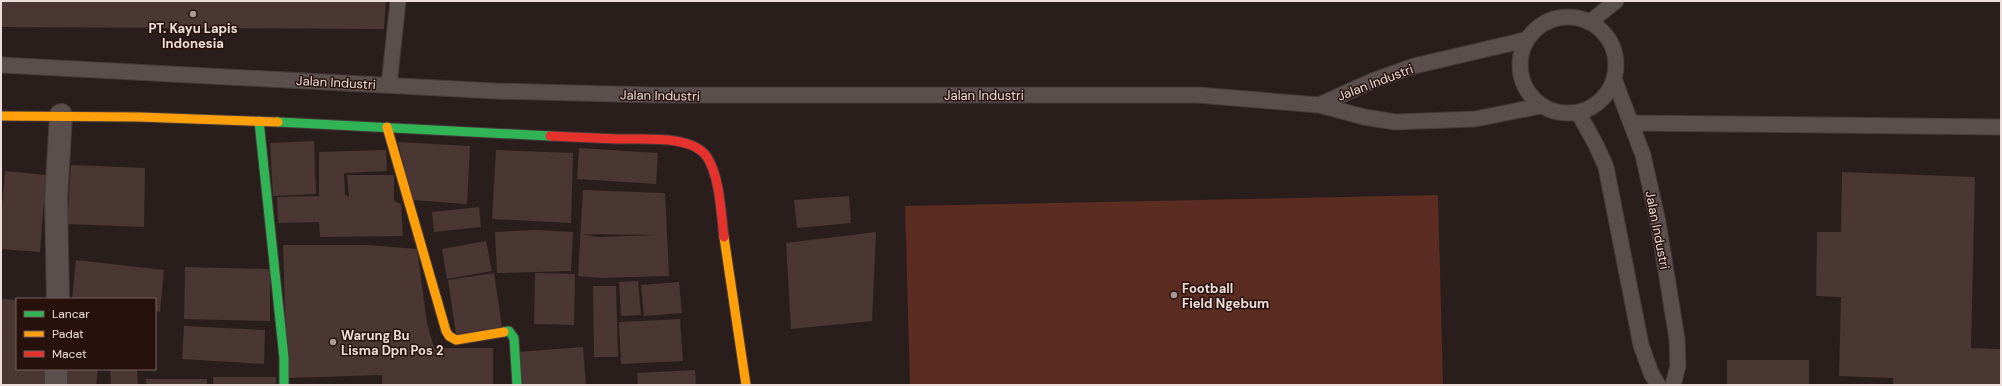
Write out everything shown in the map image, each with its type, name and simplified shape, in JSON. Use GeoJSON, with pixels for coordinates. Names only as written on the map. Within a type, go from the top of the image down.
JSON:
{"type":"FeatureCollection","features":[{"type":"Feature","properties":{"kind":"street"},"geometry":{"type":"LineString","coordinates":[[1,116],[61,115],[387,127],[588,138],[656,140],[679,142],[699,148],[710,161],[715,176],[746,385]]}},
{"type":"Feature","properties":{"kind":"street"},"geometry":{"type":"LineString","coordinates":[[58,298],[56,200],[61,115]]}},
{"type":"Feature","properties":{"kind":"street"},"geometry":{"type":"LineString","coordinates":[[259,122],[284,358],[284,385]]}},
{"type":"Feature","properties":{"kind":"street"},"geometry":{"type":"LineString","coordinates":[[387,127],[449,336],[456,340],[509,331],[514,338],[517,385]]}},
{"type":"Feature","properties":{"kind":"street"},"geometry":{"type":"LineString","coordinates":[[56,370],[56,385]]}},
{"type":"Feature","properties":{"kind":"lane"},"geometry":{"type":"LineString","coordinates":[[389,85],[398,1]]}},
{"type":"Feature","properties":{"kind":"lane"},"geometry":{"type":"LineString","coordinates":[[1590,22],[1616,1]]}},
{"type":"Feature","properties":{"kind":"lane","name":"Jalan Industri"},"geometry":{"type":"LineString","coordinates":[[1566,16],[1590,22],[1608,39],[1614,49],[1616,62],[1614,78],[1607,94],[1594,106],[1578,112],[1558,112],[1541,106],[1525,87],[1520,69],[1519,63],[1526,40],[1543,23],[1566,16]]}},
{"type":"Feature","properties":{"kind":"lane","name":"Jalan Industri"},"geometry":{"type":"LineString","coordinates":[[1319,105],[1372,81],[1414,66],[1526,40]]}},
{"type":"Feature","properties":{"kind":"lane","name":"Jalan Industri"},"geometry":{"type":"LineString","coordinates":[[1,65],[495,91],[652,95],[1198,95],[1319,105],[1364,117],[1395,122],[1475,119],[1541,106]]}},
{"type":"Feature","properties":{"kind":"lane","name":"Jalan Industri"},"geometry":{"type":"LineString","coordinates":[[1614,78],[1643,155],[1658,222],[1677,339],[1678,366],[1673,385]]}},
{"type":"Feature","properties":{"kind":"lane"},"geometry":{"type":"LineString","coordinates":[[1578,112],[1606,167],[1641,345],[1651,373],[1658,385]]}},
{"type":"Feature","properties":{"kind":"lane"},"geometry":{"type":"LineString","coordinates":[[1631,123],[2001,127]]}},
{"type":"Feature","properties":{"kind":"shaded area","name":"Football Field Ngebum"},"geometry":{"type":"Polygon","coordinates":[[[1438,195],[1443,385],[910,385],[905,206],[1438,195]]]}},
{"type":"Feature","properties":{"kind":"building","name":"PT. Kayu Lapis Indonesia"},"geometry":{"type":"Polygon","coordinates":[[[1,1],[386,1],[384,29],[1,27],[1,1]]]}},
{"type":"Feature","properties":{"kind":"building"},"geometry":{"type":"Polygon","coordinates":[[[314,141],[316,194],[273,196],[270,143],[314,141]]]}},
{"type":"Feature","properties":{"kind":"building"},"geometry":{"type":"Polygon","coordinates":[[[398,142],[470,146],[467,204],[412,200],[398,142]]]}},
{"type":"Feature","properties":{"kind":"building"},"geometry":{"type":"Polygon","coordinates":[[[579,148],[658,153],[656,184],[577,179],[579,148]]]}},
{"type":"Feature","properties":{"kind":"building"},"geometry":{"type":"Polygon","coordinates":[[[386,150],[387,171],[344,173],[345,195],[349,197],[347,175],[394,175],[394,201],[401,204],[403,236],[320,237],[319,222],[278,223],[277,197],[319,196],[319,152],[386,150]]]}},
{"type":"Feature","properties":{"kind":"building"},"geometry":{"type":"Polygon","coordinates":[[[496,150],[573,153],[571,223],[492,219],[496,150]]]}},
{"type":"Feature","properties":{"kind":"building"},"geometry":{"type":"Polygon","coordinates":[[[71,165],[145,168],[144,227],[67,224],[71,165]]]}},
{"type":"Feature","properties":{"kind":"building"},"geometry":{"type":"Polygon","coordinates":[[[5,171],[46,175],[40,252],[1,249],[1,222],[5,171]]]}},
{"type":"Feature","properties":{"kind":"building"},"geometry":{"type":"Polygon","coordinates":[[[1842,172],[1975,177],[1971,348],[2001,349],[2001,385],[1893,385],[1893,378],[1839,376],[1841,297],[1816,296],[1817,232],[1841,232],[1842,172]]]}},
{"type":"Feature","properties":{"kind":"building"},"geometry":{"type":"Polygon","coordinates":[[[583,190],[665,193],[669,276],[600,278],[578,276],[580,234],[583,190]],[[580,234],[598,237],[657,235],[580,234]]]}},
{"type":"Feature","properties":{"kind":"building"},"geometry":{"type":"Polygon","coordinates":[[[849,196],[851,223],[797,228],[794,200],[849,196]]]}},
{"type":"Feature","properties":{"kind":"building"},"geometry":{"type":"Polygon","coordinates":[[[479,207],[481,227],[434,232],[432,212],[479,207]]]}},
{"type":"Feature","properties":{"kind":"building"},"geometry":{"type":"Polygon","coordinates":[[[536,230],[573,232],[571,271],[497,273],[495,232],[536,230]]]}},
{"type":"Feature","properties":{"kind":"building"},"geometry":{"type":"Polygon","coordinates":[[[876,232],[872,321],[791,329],[786,243],[876,232]]]}},
{"type":"Feature","properties":{"kind":"building"},"geometry":{"type":"Polygon","coordinates":[[[486,241],[492,271],[447,279],[442,249],[486,241]]]}},
{"type":"Feature","properties":{"kind":"building"},"geometry":{"type":"Polygon","coordinates":[[[283,245],[368,245],[417,249],[427,323],[434,348],[493,348],[493,385],[382,385],[382,375],[287,378],[283,245]]]}},
{"type":"Feature","properties":{"kind":"building"},"geometry":{"type":"Polygon","coordinates":[[[76,260],[164,270],[160,312],[156,311],[156,298],[72,298],[76,260]]]}},
{"type":"Feature","properties":{"kind":"building"},"geometry":{"type":"Polygon","coordinates":[[[185,267],[270,269],[270,321],[184,319],[185,267]]]}},
{"type":"Feature","properties":{"kind":"building"},"geometry":{"type":"Polygon","coordinates":[[[494,273],[502,327],[456,334],[448,280],[494,273]]]}},
{"type":"Feature","properties":{"kind":"building"},"geometry":{"type":"Polygon","coordinates":[[[535,273],[575,274],[574,325],[534,324],[535,273]]]}},
{"type":"Feature","properties":{"kind":"building"},"geometry":{"type":"Polygon","coordinates":[[[638,281],[641,315],[621,316],[619,282],[638,281]]]}},
{"type":"Feature","properties":{"kind":"building"},"geometry":{"type":"Polygon","coordinates":[[[679,282],[682,313],[644,316],[641,285],[679,282]]]}},
{"type":"Feature","properties":{"kind":"building"},"geometry":{"type":"Polygon","coordinates":[[[593,286],[616,286],[618,357],[594,357],[593,286]]]}},
{"type":"Feature","properties":{"kind":"building"},"geometry":{"type":"Polygon","coordinates":[[[1,299],[16,300],[16,370],[52,370],[49,385],[1,385],[1,299]]]}},
{"type":"Feature","properties":{"kind":"building"},"geometry":{"type":"Polygon","coordinates":[[[680,319],[683,361],[621,364],[619,322],[680,319]]]}},
{"type":"Feature","properties":{"kind":"building"},"geometry":{"type":"Polygon","coordinates":[[[184,326],[265,330],[264,364],[182,359],[184,326]]]}},
{"type":"Feature","properties":{"kind":"building"},"geometry":{"type":"Polygon","coordinates":[[[583,347],[586,385],[521,385],[518,352],[583,347]]]}},
{"type":"Feature","properties":{"kind":"building"},"geometry":{"type":"Polygon","coordinates":[[[1727,360],[1809,360],[1809,385],[1727,385],[1727,360]]]}},
{"type":"Feature","properties":{"kind":"building"},"geometry":{"type":"Polygon","coordinates":[[[60,370],[98,370],[96,385],[59,385],[60,370]]]}},
{"type":"Feature","properties":{"kind":"building"},"geometry":{"type":"Polygon","coordinates":[[[110,370],[137,370],[138,385],[111,385],[110,370]]]}},
{"type":"Feature","properties":{"kind":"building"},"geometry":{"type":"Polygon","coordinates":[[[695,370],[696,385],[638,385],[637,373],[695,370]]]}},
{"type":"Feature","properties":{"kind":"building"},"geometry":{"type":"Polygon","coordinates":[[[213,377],[276,377],[276,385],[213,385],[213,377]]]}},
{"type":"Feature","properties":{"kind":"building"},"geometry":{"type":"Polygon","coordinates":[[[146,379],[207,379],[207,385],[146,385],[146,379]]]}},
{"type":"Feature","properties":{"kind":"traffic: fast"},"geometry":{"type":"LineString","coordinates":[[259,121],[284,358],[284,385]]}},
{"type":"Feature","properties":{"kind":"traffic: fast"},"geometry":{"type":"LineString","coordinates":[[278,122],[550,136]]}},
{"type":"Feature","properties":{"kind":"traffic: fast"},"geometry":{"type":"LineString","coordinates":[[504,332],[509,331],[514,338],[517,385]]}},
{"type":"Feature","properties":{"kind":"traffic: slow"},"geometry":{"type":"LineString","coordinates":[[1,116],[139,117],[278,122]]}},
{"type":"Feature","properties":{"kind":"traffic: slow"},"geometry":{"type":"LineString","coordinates":[[387,127],[446,331],[449,336],[456,340],[504,332]]}},
{"type":"Feature","properties":{"kind":"traffic: slow"},"geometry":{"type":"LineString","coordinates":[[724,237],[746,385]]}},
{"type":"Feature","properties":{"kind":"traffic: jam"},"geometry":{"type":"LineString","coordinates":[[550,136],[678,141],[700,150],[707,157],[715,175],[724,237]]}},
{"type":"Feature","properties":{"kind":"place","name":"PT. Kayu Lapis Indonesia"},"geometry":{"type":"Point","coordinates":[193,14]}},
{"type":"Feature","properties":{"kind":"place","name":"Football Field Ngebum"},"geometry":{"type":"Point","coordinates":[1174,295]}},
{"type":"Feature","properties":{"kind":"place","name":"Warung Bu Lisma Dpn Pos 2"},"geometry":{"type":"Point","coordinates":[333,342]}}]}
